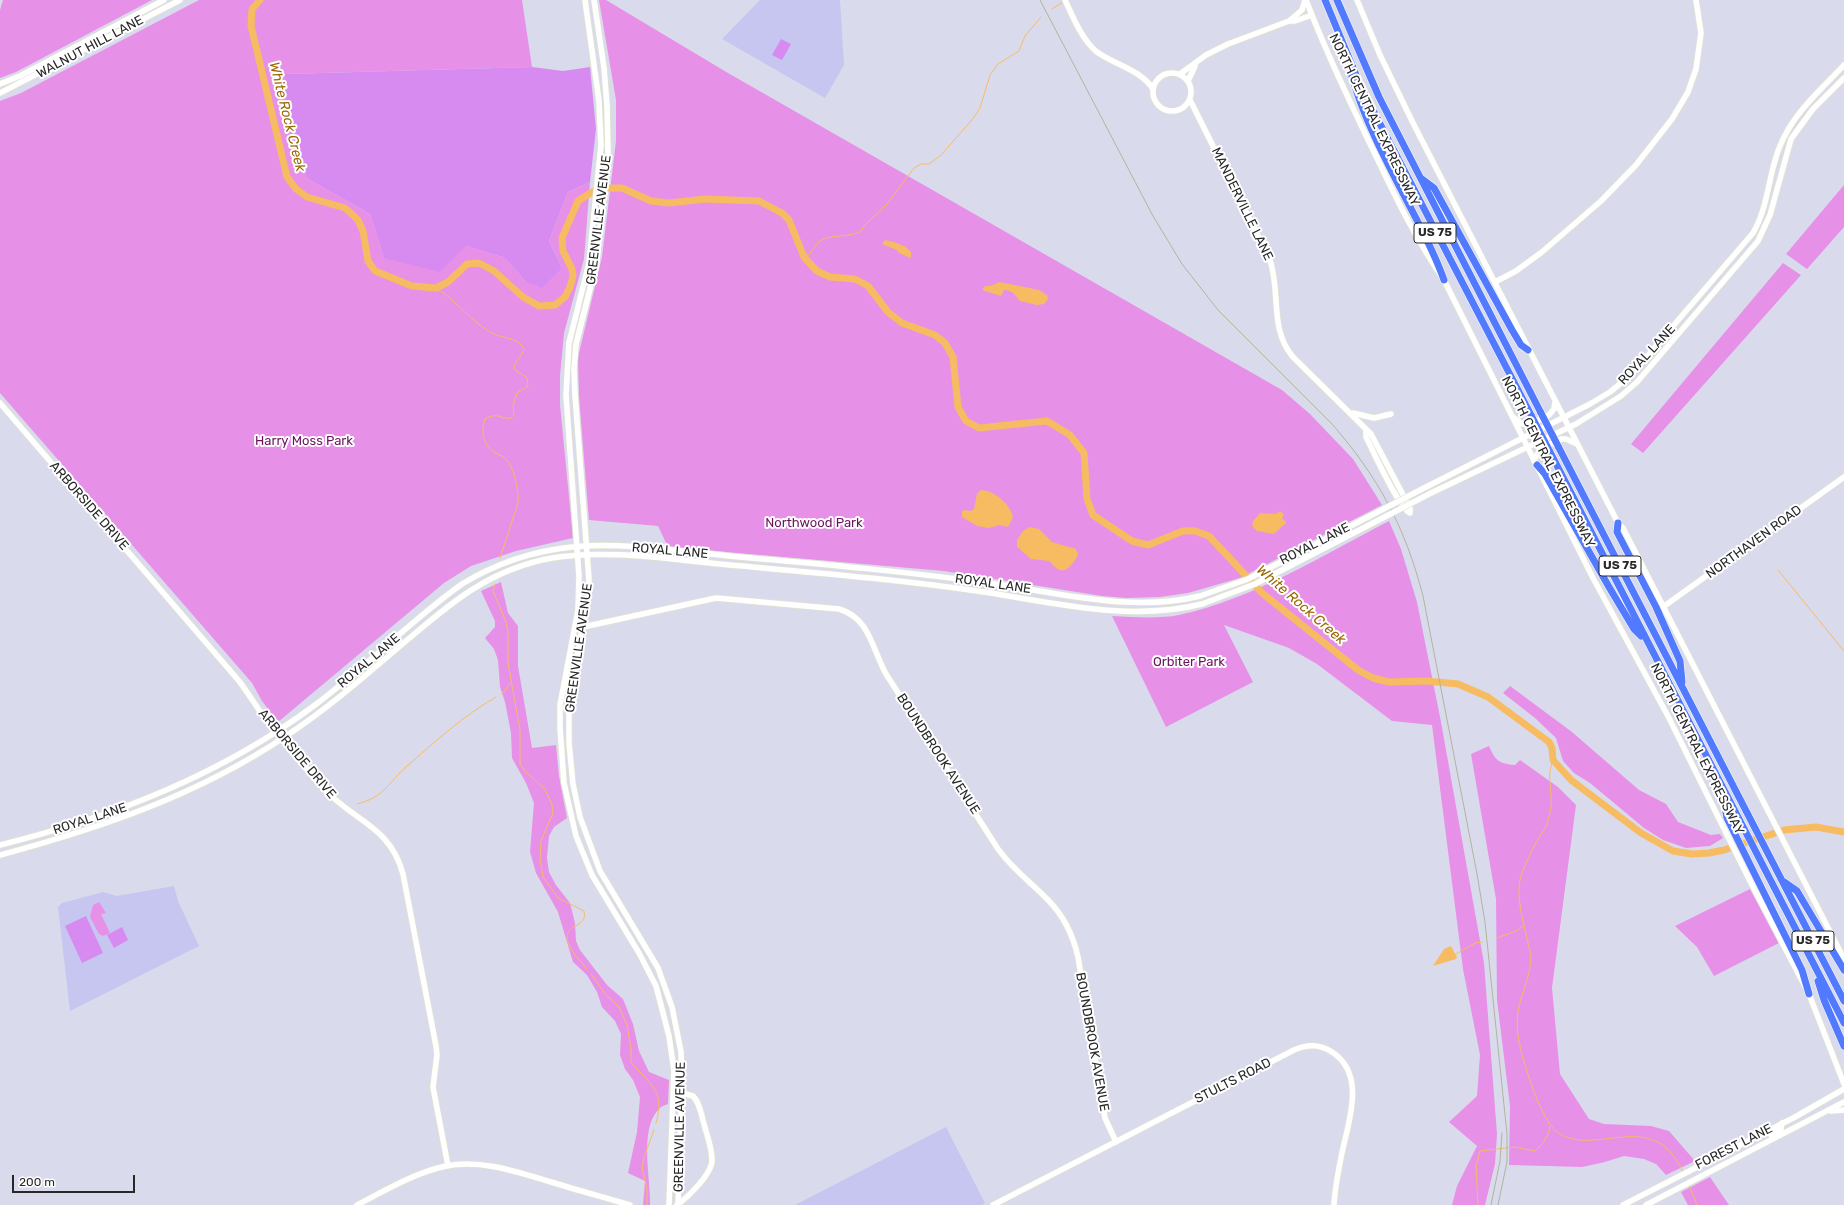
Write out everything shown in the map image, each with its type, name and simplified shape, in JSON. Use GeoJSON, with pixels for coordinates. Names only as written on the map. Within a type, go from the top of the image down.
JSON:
{"type":"FeatureCollection","features":[{"type":"Feature","properties":{"kind":"highway","name":"NORTH CENTRAL EXPRESSWAY"},"geometry":{"type":"LineString","coordinates":[[1325,0],[1361,87],[1415,194],[1549,450],[1844,1023]]}},
{"type":"Feature","properties":{"kind":"highway","name":"NORTH CENTRAL EXPRESSWAY"},"geometry":{"type":"LineString","coordinates":[[1337,0],[1372,84],[1844,1001]]}},
{"type":"Feature","properties":{"kind":"highway"},"geometry":{"type":"LineString","coordinates":[[1343,46],[1356,91],[1393,174],[1436,257],[1444,280]]}},
{"type":"Feature","properties":{"kind":"highway"},"geometry":{"type":"LineString","coordinates":[[1420,178],[1434,188],[1512,330],[1521,345],[1528,350]]}},
{"type":"Feature","properties":{"kind":"highway"},"geometry":{"type":"LineString","coordinates":[[1535,463],[1546,474],[1634,629],[1646,640]]}},
{"type":"Feature","properties":{"kind":"highway"},"geometry":{"type":"LineString","coordinates":[[1618,523],[1617,532],[1656,607],[1680,661],[1682,686]]}},
{"type":"Feature","properties":{"kind":"highway"},"geometry":{"type":"LineString","coordinates":[[1722,788],[1727,818],[1750,874],[1802,970],[1809,994]]}},
{"type":"Feature","properties":{"kind":"highway"},"geometry":{"type":"LineString","coordinates":[[1783,881],[1797,890],[1844,970]]}},
{"type":"Feature","properties":{"kind":"highway"},"geometry":{"type":"LineString","coordinates":[[1813,965],[1824,1000],[1844,1046]]}},
{"type":"Feature","properties":{"kind":"main road","name":"WALNUT HILL LANE"},"geometry":{"type":"LineString","coordinates":[[0,84],[20,76],[164,0]]}},
{"type":"Feature","properties":{"kind":"main road","name":"WALNUT HILL LANE"},"geometry":{"type":"LineString","coordinates":[[0,93],[24,82],[180,0]]}},
{"type":"Feature","properties":{"kind":"main road","name":"GREENVILLE AVENUE"},"geometry":{"type":"LineString","coordinates":[[585,0],[600,112],[601,145],[588,263],[568,343],[566,385],[578,547],[578,610],[563,684],[560,727],[563,771],[567,800],[576,836],[592,874],[639,952],[656,986],[673,1058],[674,1092],[669,1205]]}},
{"type":"Feature","properties":{"kind":"main road","name":"GREENVILLE AVENUE"},"geometry":{"type":"LineString","coordinates":[[594,0],[604,68],[608,110],[606,172],[594,278],[576,344],[574,382],[588,555],[589,585],[583,626],[571,686],[568,727],[571,770],[580,818],[600,871],[658,968],[667,992],[681,1052],[678,1205]]}},
{"type":"Feature","properties":{"kind":"main road"},"geometry":{"type":"LineString","coordinates":[[1064,0],[1085,38],[1094,49],[1143,77],[1153,89],[1156,102],[1162,108],[1170,111],[1183,108],[1190,100],[1192,90],[1188,81],[1180,74],[1168,73],[1158,78],[1143,77]]}},
{"type":"Feature","properties":{"kind":"main road"},"geometry":{"type":"LineString","coordinates":[[1289,21],[1302,10],[1306,0]]}},
{"type":"Feature","properties":{"kind":"main road","name":"NORTH CENTRAL EXPRESSWAY"},"geometry":{"type":"LineString","coordinates":[[1306,0],[1337,75],[1381,167],[1430,260],[1444,280],[1535,463],[1726,832],[1750,874]]}},
{"type":"Feature","properties":{"kind":"main road"},"geometry":{"type":"LineString","coordinates":[[1358,0],[1389,74],[1528,350],[1618,523],[1623,528],[1844,959]]}},
{"type":"Feature","properties":{"kind":"main road"},"geometry":{"type":"LineString","coordinates":[[1495,282],[1532,260],[1601,201],[1636,165],[1672,119],[1688,92],[1696,69],[1701,33],[1696,0]]}},
{"type":"Feature","properties":{"kind":"main road"},"geometry":{"type":"LineString","coordinates":[[1180,74],[1206,55],[1228,44],[1289,21],[1294,21],[1312,15]]}},
{"type":"Feature","properties":{"kind":"main road"},"geometry":{"type":"LineString","coordinates":[[589,27],[598,26]]}},
{"type":"Feature","properties":{"kind":"main road"},"geometry":{"type":"LineString","coordinates":[[1188,81],[1198,62]]}},
{"type":"Feature","properties":{"kind":"main road","name":"ROYAL LANE"},"geometry":{"type":"LineString","coordinates":[[0,845],[74,825],[168,791],[223,763],[276,732],[336,689],[452,590],[472,578],[500,565],[535,554],[578,547],[648,549],[868,568],[946,577],[1119,602],[1139,603],[1178,601],[1200,596],[1248,579],[1563,416],[1590,404],[1632,375],[1756,226],[1764,208],[1779,147],[1785,134],[1809,102],[1844,65]]}},
{"type":"Feature","properties":{"kind":"main road"},"geometry":{"type":"LineString","coordinates":[[595,69],[604,68]]}},
{"type":"Feature","properties":{"kind":"main road"},"geometry":{"type":"LineString","coordinates":[[1153,89],[1158,78]]}},
{"type":"Feature","properties":{"kind":"main road","name":"ROYAL LANE"},"geometry":{"type":"LineString","coordinates":[[0,855],[76,834],[156,805],[226,772],[282,739],[335,701],[462,595],[479,584],[503,573],[542,560],[578,555],[664,559],[885,579],[1088,608],[1138,612],[1174,610],[1202,604],[1255,584],[1431,493],[1569,428],[1626,392],[1659,358],[1761,234],[1772,209],[1789,146],[1797,129],[1813,109],[1844,78]]}},
{"type":"Feature","properties":{"kind":"main road","name":"MANDERVILLE LANE"},"geometry":{"type":"LineString","coordinates":[[1190,100],[1270,260],[1273,272],[1280,334],[1284,345],[1293,357],[1351,413],[1366,430],[1372,434],[1410,508],[1410,513],[1405,511],[1398,498],[1366,436],[1366,430]]}},
{"type":"Feature","properties":{"kind":"main road"},"geometry":{"type":"LineString","coordinates":[[1183,108],[1198,115]]}},
{"type":"Feature","properties":{"kind":"main road"},"geometry":{"type":"LineString","coordinates":[[600,112],[608,110]]}},
{"type":"Feature","properties":{"kind":"main road"},"geometry":{"type":"LineString","coordinates":[[1700,295],[1707,301]]}},
{"type":"Feature","properties":{"kind":"main road"},"geometry":{"type":"LineString","coordinates":[[1652,352],[1659,358]]}},
{"type":"Feature","properties":{"kind":"main road"},"geometry":{"type":"LineString","coordinates":[[1511,416],[1522,424],[1531,424],[1552,412],[1555,401]]}},
{"type":"Feature","properties":{"kind":"main road","name":"ARBORSIDE DRIVE"},"geometry":{"type":"LineString","coordinates":[[0,403],[239,681],[276,732],[334,799],[383,836],[394,851],[400,863],[436,1046],[437,1055],[433,1087],[448,1166]]}},
{"type":"Feature","properties":{"kind":"main road"},"geometry":{"type":"LineString","coordinates":[[1351,413],[1374,418],[1391,414]]}},
{"type":"Feature","properties":{"kind":"main road"},"geometry":{"type":"LineString","coordinates":[[1535,463],[1540,449],[1561,439],[1566,439],[1578,445]]}},
{"type":"Feature","properties":{"kind":"main road"},"geometry":{"type":"LineString","coordinates":[[571,461],[580,461]]}},
{"type":"Feature","properties":{"kind":"main road","name":"NORTHAVEN ROAD"},"geometry":{"type":"LineString","coordinates":[[1663,607],[1844,477]]}},
{"type":"Feature","properties":{"kind":"main road"},"geometry":{"type":"LineString","coordinates":[[500,565],[503,573]]}},
{"type":"Feature","properties":{"kind":"main road","name":"BOUNDBROOK AVENUE"},"geometry":{"type":"LineString","coordinates":[[583,626],[716,598],[839,609],[858,618],[865,628],[878,660],[886,674],[1001,853],[1014,869],[1051,903],[1067,926],[1078,957],[1106,1118],[1116,1142]]}},
{"type":"Feature","properties":{"kind":"main road"},"geometry":{"type":"LineString","coordinates":[[1138,612],[1139,603]]}},
{"type":"Feature","properties":{"kind":"main road"},"geometry":{"type":"LineString","coordinates":[[563,684],[571,686]]}},
{"type":"Feature","properties":{"kind":"main road"},"geometry":{"type":"LineString","coordinates":[[560,727],[568,727]]}},
{"type":"Feature","properties":{"kind":"main road"},"geometry":{"type":"LineString","coordinates":[[563,771],[571,770]]}},
{"type":"Feature","properties":{"kind":"main road"},"geometry":{"type":"LineString","coordinates":[[1809,994],[1841,1070],[1844,1084]]}},
{"type":"Feature","properties":{"kind":"main road","name":"STULTS ROAD"},"geometry":{"type":"LineString","coordinates":[[993,1205],[1294,1050],[1309,1046],[1323,1047],[1336,1054],[1349,1075],[1353,1095],[1353,1108],[1337,1176],[1334,1205]]}},
{"type":"Feature","properties":{"kind":"main road","name":"FOREST LANE"},"geometry":{"type":"LineString","coordinates":[[1623,1205],[1782,1123],[1844,1089]]}},
{"type":"Feature","properties":{"kind":"main road"},"geometry":{"type":"LineString","coordinates":[[674,1092],[693,1096],[698,1103],[709,1139],[712,1161],[711,1167],[704,1178],[678,1205]]}},
{"type":"Feature","properties":{"kind":"main road"},"geometry":{"type":"LineString","coordinates":[[1787,1131],[1791,1122],[1813,1110],[1828,1098]]}},
{"type":"Feature","properties":{"kind":"main road","name":"FOREST LANE"},"geometry":{"type":"LineString","coordinates":[[1646,1205],[1844,1102]]}},
{"type":"Feature","properties":{"kind":"main road"},"geometry":{"type":"LineString","coordinates":[[1821,1114],[1829,1111],[1844,1110]]}},
{"type":"Feature","properties":{"kind":"main road"},"geometry":{"type":"LineString","coordinates":[[1743,1154],[1754,1144],[1776,1133],[1781,1129],[1782,1123]]}},
{"type":"Feature","properties":{"kind":"main road"},"geometry":{"type":"LineString","coordinates":[[1727,1151],[1731,1161]]}},
{"type":"Feature","properties":{"kind":"main road"},"geometry":{"type":"LineString","coordinates":[[357,1205],[411,1177],[448,1166],[474,1164],[500,1168],[630,1205]]}},
{"type":"Feature","properties":{"kind":"main road"},"geometry":{"type":"LineString","coordinates":[[1635,1198],[1638,1205]]}},
{"type":"Feature","properties":{"kind":"shaded area"},"geometry":{"type":"Polygon","coordinates":[[[760,0],[840,0],[844,65],[825,98],[722,39],[760,0]]]}},
{"type":"Feature","properties":{"kind":"shaded area"},"geometry":{"type":"Polygon","coordinates":[[[781,39],[791,44],[782,60],[772,55],[781,39]]]}},
{"type":"Feature","properties":{"kind":"shaded area"},"geometry":{"type":"Polygon","coordinates":[[[532,67],[563,71],[590,67],[596,129],[590,182],[568,192],[549,241],[562,268],[542,288],[526,282],[505,258],[466,246],[440,272],[384,258],[370,214],[308,179],[288,127],[285,74],[532,67]]]}},
{"type":"Feature","properties":{"kind":"shaded area"},"geometry":{"type":"Polygon","coordinates":[[[885,240],[906,247],[911,252],[911,258],[882,244],[885,240]]]}},
{"type":"Feature","properties":{"kind":"shaded area"},"geometry":{"type":"Polygon","coordinates":[[[1000,282],[1039,290],[1047,295],[1048,299],[1044,304],[1037,305],[1020,301],[1014,293],[1010,291],[1004,290],[1001,296],[982,290],[985,286],[990,286],[1000,282]]]}},
{"type":"Feature","properties":{"kind":"shaded area"},"geometry":{"type":"Polygon","coordinates":[[[981,490],[996,495],[1012,512],[1013,517],[1008,527],[999,525],[989,528],[977,526],[962,517],[962,512],[964,510],[971,511],[974,509],[977,494],[981,490]]]}},
{"type":"Feature","properties":{"kind":"shaded area"},"geometry":{"type":"Polygon","coordinates":[[[1280,511],[1284,514],[1282,519],[1286,521],[1286,523],[1274,534],[1257,531],[1252,526],[1253,521],[1260,513],[1276,514],[1280,511]]]}},
{"type":"Feature","properties":{"kind":"shaded area"},"geometry":{"type":"Polygon","coordinates":[[[1030,527],[1039,529],[1052,542],[1076,549],[1078,555],[1069,567],[1060,570],[1049,561],[1031,559],[1017,547],[1017,540],[1023,531],[1030,527]]]}},
{"type":"Feature","properties":{"kind":"shaded area"},"geometry":{"type":"Polygon","coordinates":[[[174,886],[178,901],[199,946],[70,1011],[58,907],[62,903],[103,892],[117,896],[174,886]]]}},
{"type":"Feature","properties":{"kind":"shaded area"},"geometry":{"type":"Polygon","coordinates":[[[86,916],[103,953],[82,963],[65,926],[86,916]]]}},
{"type":"Feature","properties":{"kind":"shaded area"},"geometry":{"type":"Polygon","coordinates":[[[122,927],[128,940],[114,948],[107,935],[122,927]]]}},
{"type":"Feature","properties":{"kind":"shaded area"},"geometry":{"type":"Polygon","coordinates":[[[1451,946],[1457,957],[1456,959],[1433,966],[1444,949],[1451,946]]]}},
{"type":"Feature","properties":{"kind":"shaded area"},"geometry":{"type":"Polygon","coordinates":[[[946,1127],[985,1203],[982,1205],[795,1205],[946,1127]]]}},
{"type":"Feature","properties":{"kind":"green space"},"geometry":{"type":"Polygon","coordinates":[[[3,0],[152,0],[16,72],[0,78],[0,10],[3,0]]]}},
{"type":"Feature","properties":{"kind":"green space","name":"Harry Moss Park"},"geometry":{"type":"Polygon","coordinates":[[[199,0],[522,0],[532,67],[285,74],[308,179],[370,214],[384,258],[466,246],[505,258],[526,282],[562,268],[549,241],[568,192],[590,182],[584,259],[564,333],[560,376],[560,405],[573,538],[516,551],[471,566],[444,583],[278,722],[262,701],[252,683],[0,393],[0,101],[21,93],[199,0]]]}},
{"type":"Feature","properties":{"kind":"green space","name":"Northwood Park"},"geometry":{"type":"Polygon","coordinates":[[[599,0],[606,0],[728,73],[1282,390],[1310,414],[1353,459],[1382,505],[1240,578],[1188,593],[1160,597],[1126,598],[1102,596],[944,571],[668,547],[658,526],[589,520],[579,396],[578,357],[602,257],[616,141],[616,100],[599,0]]]}},
{"type":"Feature","properties":{"kind":"green space"},"geometry":{"type":"Polygon","coordinates":[[[1844,185],[1844,227],[1807,269],[1786,254],[1844,185]]]}},
{"type":"Feature","properties":{"kind":"green space"},"geometry":{"type":"Polygon","coordinates":[[[1783,263],[1801,275],[1643,453],[1631,444],[1783,263]]]}},
{"type":"Feature","properties":{"kind":"green space","name":"Orbiter Park"},"geometry":{"type":"Polygon","coordinates":[[[1389,521],[1401,549],[1417,602],[1441,722],[1484,963],[1497,1134],[1495,1164],[1485,1205],[1452,1205],[1457,1186],[1477,1146],[1449,1122],[1477,1096],[1480,1055],[1463,969],[1432,725],[1392,721],[1317,664],[1289,648],[1224,625],[1253,682],[1166,727],[1112,616],[1163,617],[1179,615],[1207,608],[1287,575],[1389,521]]]}},
{"type":"Feature","properties":{"kind":"green space"},"geometry":{"type":"Polygon","coordinates":[[[501,582],[508,613],[518,626],[518,666],[532,748],[556,745],[559,776],[567,818],[554,827],[549,836],[547,858],[549,872],[556,885],[570,903],[575,923],[576,941],[580,950],[607,985],[623,999],[633,1024],[639,1051],[649,1072],[669,1080],[668,1104],[661,1107],[652,1119],[647,1142],[650,1205],[643,1205],[645,1181],[628,1173],[637,1132],[640,1097],[633,1080],[625,1069],[620,1055],[621,1034],[615,1021],[602,1007],[597,992],[587,975],[573,962],[558,912],[536,873],[530,852],[534,803],[526,783],[512,758],[511,733],[505,702],[500,687],[498,660],[494,649],[485,638],[495,627],[495,621],[481,591],[501,582]]]}},
{"type":"Feature","properties":{"kind":"green space"},"geometry":{"type":"Polygon","coordinates":[[[1510,686],[1572,732],[1639,790],[1666,804],[1678,822],[1711,835],[1720,834],[1723,838],[1710,846],[1686,848],[1663,840],[1644,828],[1590,783],[1574,773],[1563,761],[1556,738],[1535,718],[1503,693],[1510,686]]]}},
{"type":"Feature","properties":{"kind":"green space"},"geometry":{"type":"Polygon","coordinates":[[[1489,746],[1493,755],[1498,760],[1505,764],[1515,765],[1520,760],[1558,787],[1576,805],[1552,988],[1560,1074],[1589,1119],[1604,1124],[1651,1126],[1669,1131],[1695,1161],[1666,1175],[1656,1164],[1644,1159],[1624,1156],[1582,1167],[1509,1165],[1510,1106],[1497,1000],[1496,899],[1471,754],[1489,746]]]}},
{"type":"Feature","properties":{"kind":"green space"},"geometry":{"type":"Polygon","coordinates":[[[1750,889],[1779,943],[1714,976],[1697,947],[1675,926],[1750,889]]]}},
{"type":"Feature","properties":{"kind":"green space"},"geometry":{"type":"Polygon","coordinates":[[[99,902],[106,913],[101,914],[110,933],[103,936],[99,934],[90,917],[93,905],[99,902]]]}},
{"type":"Feature","properties":{"kind":"green space"},"geometry":{"type":"Polygon","coordinates":[[[1710,1177],[1729,1205],[1688,1205],[1681,1192],[1710,1177]]]}},
{"type":"Feature","properties":{"kind":"waterway","name":"White Rock Creek"},"geometry":{"type":"LineString","coordinates":[[260,0],[252,9],[251,26],[287,177],[296,189],[307,197],[345,208],[358,220],[363,231],[368,261],[375,271],[412,286],[436,288],[448,282],[467,264],[479,263],[494,271],[523,297],[539,306],[555,305],[565,297],[573,276],[572,269],[563,251],[562,238],[578,201],[589,194],[601,188],[622,188],[651,201],[669,203],[705,199],[759,201],[782,213],[789,220],[804,257],[817,271],[830,277],[855,279],[868,286],[888,312],[902,323],[935,335],[945,343],[953,357],[958,407],[966,421],[979,428],[1047,421],[1070,435],[1084,453],[1087,499],[1093,515],[1132,541],[1148,545],[1183,531],[1195,531],[1209,536],[1262,593],[1358,670],[1373,678],[1389,682],[1427,681],[1458,684],[1488,697],[1549,742],[1552,748],[1553,760],[1571,780],[1641,833],[1673,851],[1692,854],[1709,853],[1724,850],[1784,830],[1816,827],[1844,832]]}},
{"type":"Feature","properties":{"kind":"waterway"},"geometry":{"type":"LineString","coordinates":[[1052,9],[1063,2]]}},
{"type":"Feature","properties":{"kind":"waterway"},"geometry":{"type":"LineString","coordinates":[[804,257],[807,256],[823,239],[856,234],[860,232],[865,225],[887,204],[914,168],[921,164],[929,164],[941,155],[972,120],[980,108],[990,75],[998,64],[1019,51],[1025,36],[1041,17]]}},
{"type":"Feature","properties":{"kind":"waterway"},"geometry":{"type":"LineString","coordinates":[[436,288],[450,298],[484,328],[496,335],[518,342],[524,349],[515,363],[514,369],[527,378],[528,386],[517,393],[513,405],[514,414],[511,418],[496,416],[489,417],[485,419],[483,429],[485,441],[490,449],[505,458],[511,466],[518,492],[518,503],[500,558]]}},
{"type":"Feature","properties":{"kind":"waterway"},"geometry":{"type":"LineString","coordinates":[[1778,570],[1844,651]]}},
{"type":"Feature","properties":{"kind":"waterway"},"geometry":{"type":"LineString","coordinates":[[495,584],[493,591],[506,622],[508,632],[508,663],[520,730],[520,764],[525,771],[545,789],[552,805],[553,813],[541,841],[540,859],[543,877],[558,898],[584,911],[582,921],[570,930],[567,934],[567,940],[573,952],[587,969]]}},
{"type":"Feature","properties":{"kind":"waterway"},"geometry":{"type":"LineString","coordinates":[[502,693],[510,683]]}},
{"type":"Feature","properties":{"kind":"waterway"},"geometry":{"type":"LineString","coordinates":[[357,804],[374,798],[439,738],[472,712],[496,697]]}},
{"type":"Feature","properties":{"kind":"waterway"},"geometry":{"type":"LineString","coordinates":[[1553,760],[1550,775],[1551,807],[1547,823],[1527,860],[1521,875],[1519,887],[1521,912],[1531,958],[1531,964],[1519,1005],[1517,1020],[1520,1044],[1527,1072],[1544,1115],[1557,1132],[1572,1139],[1589,1140],[1640,1137],[1656,1141],[1671,1152],[1683,1172]]}},
{"type":"Feature","properties":{"kind":"waterway"},"geometry":{"type":"LineString","coordinates":[[1497,938],[1516,931],[1524,925]]}},
{"type":"Feature","properties":{"kind":"waterway"},"geometry":{"type":"LineString","coordinates":[[1456,954],[1475,943],[1482,942]]}},
{"type":"Feature","properties":{"kind":"waterway"},"geometry":{"type":"LineString","coordinates":[[591,974],[606,995],[619,1007],[627,1025],[631,1049],[631,1062],[654,1088],[657,1095],[659,1112],[656,1123]]}},
{"type":"Feature","properties":{"kind":"waterway"},"geometry":{"type":"LineString","coordinates":[[1478,1205],[1476,1166],[1480,1151],[1514,1147],[1535,1151],[1545,1140],[1550,1126]]}},
{"type":"Feature","properties":{"kind":"waterway"},"geometry":{"type":"LineString","coordinates":[[647,1205],[647,1189],[642,1168],[644,1157],[654,1130]]}},
{"type":"Feature","properties":{"kind":"waterway"},"geometry":{"type":"LineString","coordinates":[[1689,1185],[1697,1205]]}},
{"type":"Feature","properties":{"kind":"tram line"},"geometry":{"type":"LineString","coordinates":[[1040,0],[1153,216],[1182,264],[1218,310],[1332,424],[1349,444],[1377,484],[1399,525],[1408,548],[1423,596],[1485,922],[1507,1134],[1507,1162],[1498,1205]]}},
{"type":"Feature","properties":{"kind":"tram line"},"geometry":{"type":"LineString","coordinates":[[1491,1205],[1500,1161],[1502,1133]]}}]}
